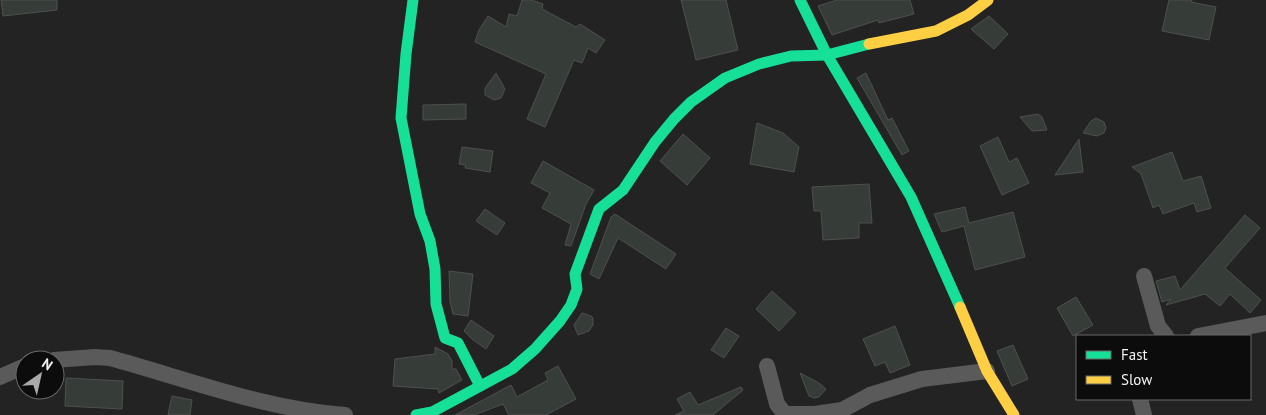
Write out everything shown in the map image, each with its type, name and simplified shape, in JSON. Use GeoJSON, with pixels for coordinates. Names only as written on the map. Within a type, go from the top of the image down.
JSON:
{"type":"FeatureCollection","features":[{"type":"Feature","properties":{"kind":"street"},"geometry":{"type":"LineString","coordinates":[[413,0],[406,54],[401,118],[410,170],[420,214],[430,241],[435,269],[436,304],[444,338],[458,343],[480,386]]}},
{"type":"Feature","properties":{"kind":"street"},"geometry":{"type":"LineString","coordinates":[[800,0],[827,55],[910,197],[950,281],[987,371],[1014,415]]}},
{"type":"Feature","properties":{"kind":"street"},"geometry":{"type":"LineString","coordinates":[[416,415],[432,412],[512,369],[535,349],[560,321],[571,305],[577,289],[575,274],[599,208],[623,190],[655,142],[691,102],[725,78],[759,64],[791,56],[827,55],[881,41],[936,31],[968,15],[988,0]]}},
{"type":"Feature","properties":{"kind":"street"},"geometry":{"type":"LineString","coordinates":[[1144,276],[1158,326],[1165,335]]}},
{"type":"Feature","properties":{"kind":"street"},"geometry":{"type":"LineString","coordinates":[[1203,335],[1266,323]]}},
{"type":"Feature","properties":{"kind":"street"},"geometry":{"type":"LineString","coordinates":[[65,359],[110,358],[233,394],[303,410],[345,415]]}},
{"type":"Feature","properties":{"kind":"street"},"geometry":{"type":"LineString","coordinates":[[767,366],[777,404],[784,413],[790,414],[816,414],[842,410],[870,395],[922,379],[987,371]]}},
{"type":"Feature","properties":{"kind":"street"},"geometry":{"type":"LineString","coordinates":[[0,377],[15,370]]}},
{"type":"Feature","properties":{"kind":"street"},"geometry":{"type":"LineString","coordinates":[[1140,400],[1144,415]]}},
{"type":"Feature","properties":{"kind":"building"},"geometry":{"type":"Polygon","coordinates":[[[1,0],[57,0],[57,10],[3,16],[1,0]]]}},
{"type":"Feature","properties":{"kind":"building"},"geometry":{"type":"Polygon","coordinates":[[[522,0],[531,0],[543,4],[542,9],[576,27],[580,24],[605,40],[596,53],[588,48],[582,63],[574,60],[545,127],[527,119],[546,74],[475,42],[479,30],[488,16],[506,27],[509,14],[517,16],[522,0]]]}},
{"type":"Feature","properties":{"kind":"building"},"geometry":{"type":"Polygon","coordinates":[[[681,0],[726,0],[738,50],[696,60],[681,0]]]}},
{"type":"Feature","properties":{"kind":"building"},"geometry":{"type":"Polygon","coordinates":[[[837,0],[910,0],[914,14],[879,23],[878,20],[832,35],[818,6],[837,0]]]}},
{"type":"Feature","properties":{"kind":"building"},"geometry":{"type":"Polygon","coordinates":[[[1169,0],[1192,0],[1191,2],[1216,7],[1209,40],[1162,31],[1169,0]]]}},
{"type":"Feature","properties":{"kind":"building"},"geometry":{"type":"Polygon","coordinates":[[[989,16],[1008,34],[994,49],[971,29],[989,16]]]}},
{"type":"Feature","properties":{"kind":"building"},"geometry":{"type":"Polygon","coordinates":[[[496,73],[505,89],[501,98],[494,100],[485,95],[485,88],[496,73]]]}},
{"type":"Feature","properties":{"kind":"building"},"geometry":{"type":"Polygon","coordinates":[[[866,73],[888,120],[892,118],[909,151],[902,155],[857,78],[866,73]]]}},
{"type":"Feature","properties":{"kind":"building"},"geometry":{"type":"Polygon","coordinates":[[[466,104],[466,119],[423,120],[423,105],[466,104]]]}},
{"type":"Feature","properties":{"kind":"building"},"geometry":{"type":"Polygon","coordinates":[[[1038,114],[1042,117],[1047,130],[1032,131],[1020,117],[1038,114]]]}},
{"type":"Feature","properties":{"kind":"building"},"geometry":{"type":"Polygon","coordinates":[[[1096,118],[1104,122],[1106,128],[1104,133],[1097,136],[1083,133],[1091,121],[1096,118]]]}},
{"type":"Feature","properties":{"kind":"building"},"geometry":{"type":"Polygon","coordinates":[[[757,123],[783,133],[799,147],[794,172],[750,164],[757,123]]]}},
{"type":"Feature","properties":{"kind":"building"},"geometry":{"type":"Polygon","coordinates":[[[683,134],[710,158],[687,185],[660,161],[683,134]]]}},
{"type":"Feature","properties":{"kind":"building"},"geometry":{"type":"Polygon","coordinates":[[[998,137],[1009,162],[1017,158],[1029,183],[1002,195],[980,146],[998,137]]]}},
{"type":"Feature","properties":{"kind":"building"},"geometry":{"type":"Polygon","coordinates":[[[1079,139],[1083,172],[1055,175],[1079,139]]]}},
{"type":"Feature","properties":{"kind":"building"},"geometry":{"type":"Polygon","coordinates":[[[462,147],[493,151],[490,172],[465,168],[466,165],[459,164],[462,147]]]}},
{"type":"Feature","properties":{"kind":"building"},"geometry":{"type":"Polygon","coordinates":[[[1172,152],[1183,181],[1201,176],[1211,208],[1197,212],[1194,203],[1163,214],[1159,205],[1153,208],[1141,174],[1132,167],[1172,152]]]}},
{"type":"Feature","properties":{"kind":"building"},"geometry":{"type":"Polygon","coordinates":[[[543,161],[594,190],[586,204],[571,246],[565,245],[571,224],[542,208],[550,193],[531,183],[543,161]]]}},
{"type":"Feature","properties":{"kind":"building"},"geometry":{"type":"Polygon","coordinates":[[[869,184],[872,223],[859,223],[859,238],[823,240],[821,211],[814,211],[812,187],[869,184]]]}},
{"type":"Feature","properties":{"kind":"building"},"geometry":{"type":"Polygon","coordinates":[[[965,207],[969,223],[1013,212],[1025,257],[975,270],[964,226],[942,232],[934,214],[965,207]]]}},
{"type":"Feature","properties":{"kind":"building"},"geometry":{"type":"Polygon","coordinates":[[[485,209],[505,223],[497,235],[476,221],[485,209]]]}},
{"type":"Feature","properties":{"kind":"building"},"geometry":{"type":"Polygon","coordinates":[[[615,214],[676,254],[666,269],[618,238],[599,279],[590,274],[611,217],[615,214]]]}},
{"type":"Feature","properties":{"kind":"building"},"geometry":{"type":"Polygon","coordinates":[[[1245,215],[1260,228],[1225,268],[1261,300],[1250,313],[1230,294],[1220,306],[1205,294],[1166,305],[1171,299],[1162,302],[1156,281],[1175,276],[1180,290],[1245,215]]]}},
{"type":"Feature","properties":{"kind":"building"},"geometry":{"type":"Polygon","coordinates":[[[449,271],[473,274],[468,316],[453,314],[450,302],[449,271]]]}},
{"type":"Feature","properties":{"kind":"building"},"geometry":{"type":"Polygon","coordinates":[[[772,291],[796,313],[779,331],[756,309],[772,291]]]}},
{"type":"Feature","properties":{"kind":"building"},"geometry":{"type":"Polygon","coordinates":[[[1076,297],[1093,325],[1073,336],[1057,308],[1076,297]]]}},
{"type":"Feature","properties":{"kind":"building"},"geometry":{"type":"Polygon","coordinates":[[[582,313],[593,318],[593,325],[589,331],[578,335],[574,325],[582,313]]]}},
{"type":"Feature","properties":{"kind":"building"},"geometry":{"type":"Polygon","coordinates":[[[471,320],[494,336],[486,349],[464,331],[471,320]]]}},
{"type":"Feature","properties":{"kind":"building"},"geometry":{"type":"Polygon","coordinates":[[[895,326],[910,365],[890,373],[885,362],[875,366],[863,339],[895,326]]]}},
{"type":"Feature","properties":{"kind":"building"},"geometry":{"type":"Polygon","coordinates":[[[726,328],[739,336],[724,358],[711,350],[726,328]]]}},
{"type":"Feature","properties":{"kind":"building"},"geometry":{"type":"Polygon","coordinates":[[[1013,345],[1028,379],[1012,386],[997,351],[1013,345]]]}},
{"type":"Feature","properties":{"kind":"building"},"geometry":{"type":"Polygon","coordinates":[[[435,347],[448,354],[452,361],[452,369],[456,369],[462,380],[439,393],[438,389],[393,386],[395,359],[435,354],[435,347]]]}},
{"type":"Feature","properties":{"kind":"building"},"geometry":{"type":"Polygon","coordinates":[[[558,366],[576,399],[546,415],[509,415],[503,404],[474,415],[455,415],[511,385],[517,397],[548,380],[545,373],[558,366]]]}},
{"type":"Feature","properties":{"kind":"building"},"geometry":{"type":"Polygon","coordinates":[[[800,373],[826,389],[819,397],[809,396],[800,373]]]}},
{"type":"Feature","properties":{"kind":"building"},"geometry":{"type":"Polygon","coordinates":[[[66,378],[123,381],[122,409],[65,406],[66,378]]]}},
{"type":"Feature","properties":{"kind":"building"},"geometry":{"type":"Polygon","coordinates":[[[741,387],[743,390],[713,415],[675,415],[684,411],[677,399],[690,392],[698,405],[741,387]]]}},
{"type":"Feature","properties":{"kind":"building"},"geometry":{"type":"Polygon","coordinates":[[[172,396],[192,400],[190,415],[168,415],[172,396]]]}},
{"type":"Feature","properties":{"kind":"traffic: fast"},"geometry":{"type":"LineString","coordinates":[[413,0],[406,54],[401,118],[420,214],[430,241],[435,269],[436,304],[445,338],[458,343],[480,386]]}},
{"type":"Feature","properties":{"kind":"traffic: fast"},"geometry":{"type":"LineString","coordinates":[[800,0],[827,55],[911,197],[960,307]]}},
{"type":"Feature","properties":{"kind":"traffic: fast"},"geometry":{"type":"LineString","coordinates":[[416,415],[432,412],[512,369],[535,349],[560,321],[571,305],[577,289],[575,274],[599,209],[623,190],[655,142],[691,102],[725,78],[759,64],[791,56],[827,55],[869,44]]}},
{"type":"Feature","properties":{"kind":"traffic: slow"},"geometry":{"type":"LineString","coordinates":[[869,44],[936,31],[968,15],[988,0]]}},
{"type":"Feature","properties":{"kind":"traffic: slow"},"geometry":{"type":"LineString","coordinates":[[960,307],[987,371],[1014,415]]}}]}
